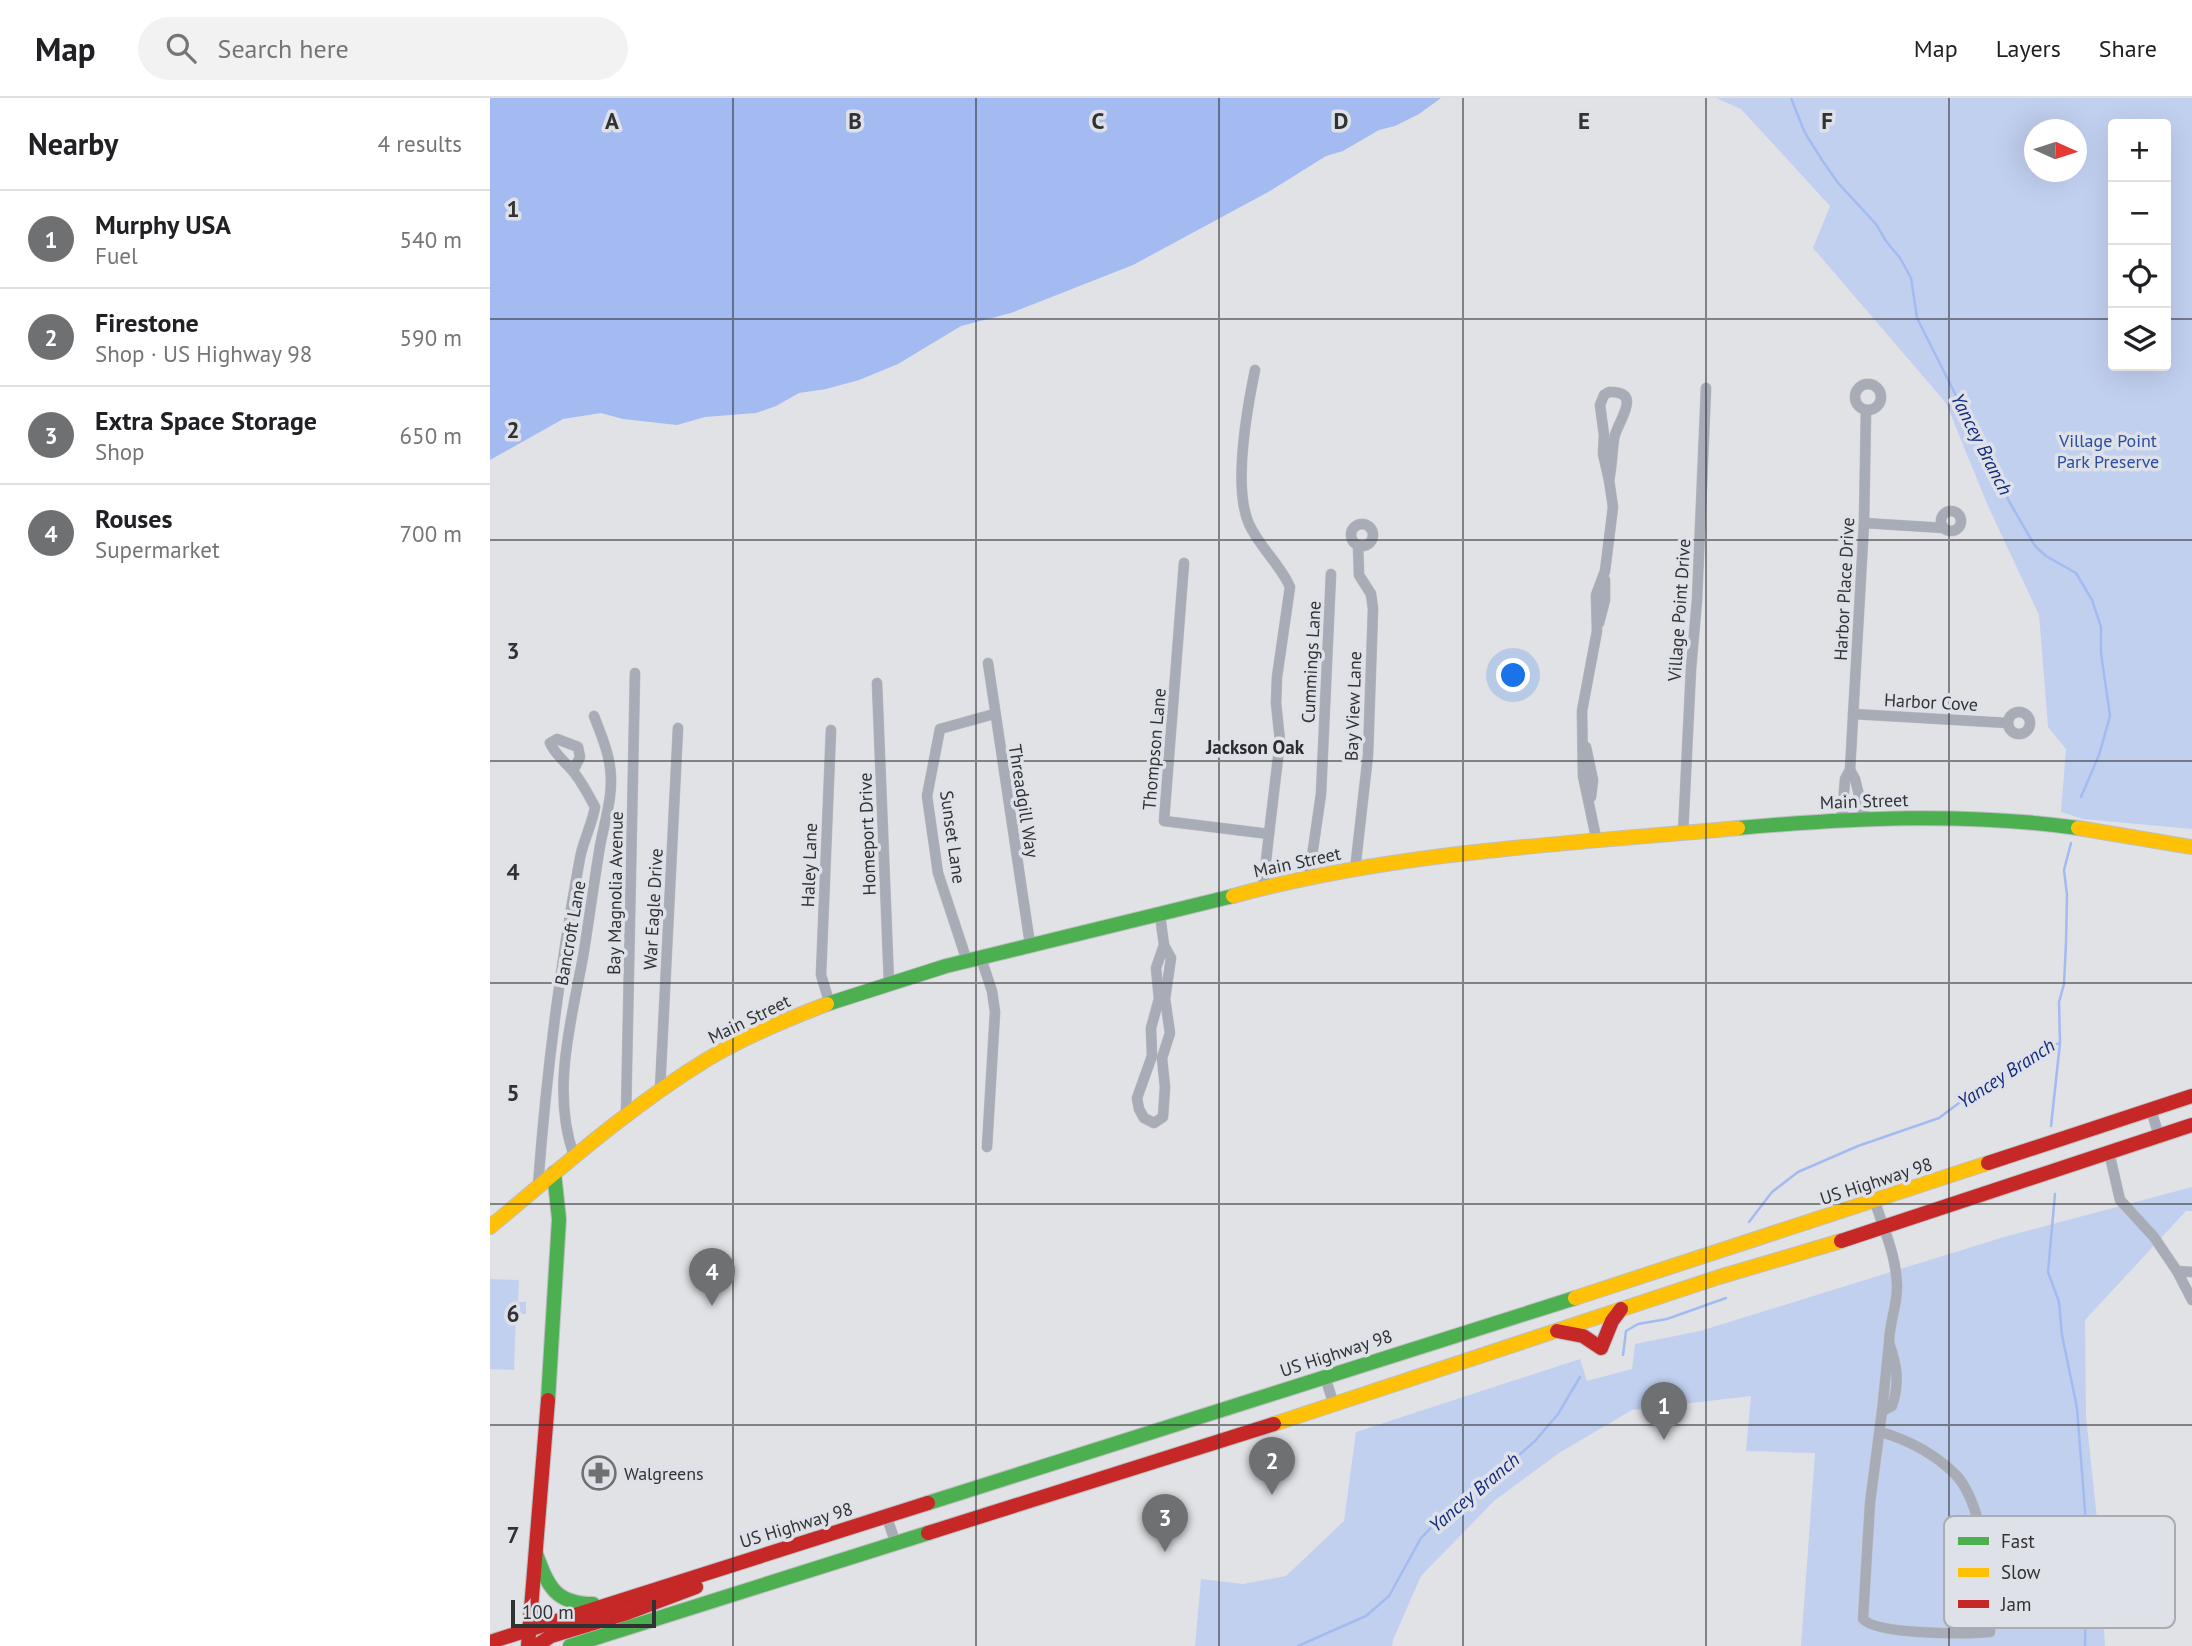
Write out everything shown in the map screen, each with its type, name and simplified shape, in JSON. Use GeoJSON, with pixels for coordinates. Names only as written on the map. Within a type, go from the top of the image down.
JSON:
{"type":"FeatureCollection","features":[{"type":"Feature","properties":{"kind":"main road","name":"Main Street"},"geometry":{"type":"LineString","coordinates":[[490,1227],[660,1090],[741,1041],[829,1002],[1030,944],[1160,915],[1309,877],[1424,860],[1842,819],[2015,820],[2192,847]]}},
{"type":"Feature","properties":{"kind":"main road","name":"US Highway 98"},"geometry":{"type":"LineString","coordinates":[[490,1642],[1875,1202],[2192,1096]]}},
{"type":"Feature","properties":{"kind":"main road"},"geometry":{"type":"LineString","coordinates":[[570,1646],[1334,1405],[1621,1309],[2052,1173],[2192,1125]]}},
{"type":"Feature","properties":{"kind":"main road"},"geometry":{"type":"LineString","coordinates":[[528,1646],[544,1468],[559,1219],[554,1173]]}},
{"type":"Feature","properties":{"kind":"main road"},"geometry":{"type":"LineString","coordinates":[[1555,1331],[1583,1336],[1601,1348],[1612,1321],[1621,1309]]}},
{"type":"Feature","properties":{"kind":"main road"},"geometry":{"type":"LineString","coordinates":[[536,1554],[552,1590],[568,1603],[579,1605],[613,1602]]}},
{"type":"Feature","properties":{"kind":"main road"},"geometry":{"type":"LineString","coordinates":[[536,1646],[551,1636],[627,1613],[711,1581],[752,1559]]}},
{"type":"Feature","properties":{"kind":"main road"},"geometry":{"type":"LineString","coordinates":[[518,1646],[529,1628]]}},
{"type":"Feature","properties":{"kind":"main road"},"geometry":{"type":"LineString","coordinates":[[590,1646],[606,1635]]}},
{"type":"Feature","properties":{"kind":"street"},"geometry":{"type":"LineString","coordinates":[[1255,370],[1246,424],[1244,509],[1256,539],[1290,587],[1277,677],[1276,703],[1280,741],[1263,888]]}},
{"type":"Feature","properties":{"kind":"street","name":"Village Point Drive"},"geometry":{"type":"LineString","coordinates":[[1683,834],[1706,388]]}},
{"type":"Feature","properties":{"kind":"street"},"geometry":{"type":"LineString","coordinates":[[1597,842],[1590,810],[1593,780],[1584,743],[1582,710],[1597,631],[1595,604],[1605,571],[1612,507],[1603,454],[1604,435],[1600,405],[1604,395],[1615,391],[1626,397],[1627,411],[1616,429],[1609,480]]}},
{"type":"Feature","properties":{"kind":"street","name":"Harbor Place Drive"},"geometry":{"type":"LineString","coordinates":[[1865,819],[1850,770],[1864,523],[1866,410]]}},
{"type":"Feature","properties":{"kind":"street"},"geometry":{"type":"LineString","coordinates":[[1864,523],[1944,528]]}},
{"type":"Feature","properties":{"kind":"street","name":"Bay View Lane"},"geometry":{"type":"LineString","coordinates":[[1355,870],[1368,755],[1373,609],[1371,594],[1359,575],[1358,545]]}},
{"type":"Feature","properties":{"kind":"street","name":"Thompson Lane"},"geometry":{"type":"LineString","coordinates":[[1184,563],[1164,821],[1269,834]]}},
{"type":"Feature","properties":{"kind":"street","name":"Cummings Lane"},"geometry":{"type":"LineString","coordinates":[[1309,877],[1321,793],[1331,574]]}},
{"type":"Feature","properties":{"kind":"street","name":"Threadgill Way"},"geometry":{"type":"LineString","coordinates":[[988,663],[1030,944]]}},
{"type":"Feature","properties":{"kind":"street","name":"Bay Magnolia Avenue"},"geometry":{"type":"LineString","coordinates":[[626,1115],[635,673]]}},
{"type":"Feature","properties":{"kind":"street","name":"Homeport Drive"},"geometry":{"type":"LineString","coordinates":[[877,683],[889,983]]}},
{"type":"Feature","properties":{"kind":"street","name":"Sunset Lane"},"geometry":{"type":"LineString","coordinates":[[974,960],[938,873],[927,796],[940,729],[994,714]]}},
{"type":"Feature","properties":{"kind":"street","name":"Harbor Cove"},"geometry":{"type":"LineString","coordinates":[[1853,714],[2008,723]]}},
{"type":"Feature","properties":{"kind":"street","name":"Bancroft Lane"},"geometry":{"type":"LineString","coordinates":[[574,1157],[565,1133],[562,1093],[570,1023],[610,805],[611,785],[610,765],[594,716]]}},
{"type":"Feature","properties":{"kind":"street","name":"War Eagle Drive"},"geometry":{"type":"LineString","coordinates":[[660,1090],[678,728]]}},
{"type":"Feature","properties":{"kind":"street","name":"Haley Lane"},"geometry":{"type":"LineString","coordinates":[[829,1002],[821,975],[831,730]]}},
{"type":"Feature","properties":{"kind":"street","name":"Harbor Place Drive"},"geometry":{"type":"LineString","coordinates":[[1842,819],[1845,779],[1850,770]]}},
{"type":"Feature","properties":{"kind":"street"},"geometry":{"type":"LineString","coordinates":[[538,1186],[558,998],[580,855],[595,807],[573,771]]}},
{"type":"Feature","properties":{"kind":"street"},"geometry":{"type":"LineString","coordinates":[[1160,915],[1164,944],[1171,958],[1162,999],[1151,1028],[1157,1057],[1165,1087],[1163,1117],[1154,1123],[1144,1118],[1137,1098],[1157,1057],[1170,1033],[1162,999]]}},
{"type":"Feature","properties":{"kind":"street"},"geometry":{"type":"LineString","coordinates":[[974,960],[992,991],[995,1012],[987,1147]]}},
{"type":"Feature","properties":{"kind":"street"},"geometry":{"type":"LineString","coordinates":[[2151,1110],[2159,1136]]}},
{"type":"Feature","properties":{"kind":"street"},"geometry":{"type":"LineString","coordinates":[[2109,1152],[2120,1200],[2154,1237],[2177,1271],[2192,1300]]}},
{"type":"Feature","properties":{"kind":"street"},"geometry":{"type":"LineString","coordinates":[[1875,1202],[1892,1248],[1897,1289],[1889,1327],[1881,1432],[1870,1503],[1863,1619],[1872,1626],[1889,1629],[1959,1635],[1990,1632],[1990,1628]]}},
{"type":"Feature","properties":{"kind":"street"},"geometry":{"type":"LineString","coordinates":[[2177,1271],[2192,1272]]}},
{"type":"Feature","properties":{"kind":"street"},"geometry":{"type":"LineString","coordinates":[[1325,1377],[1334,1405]]}},
{"type":"Feature","properties":{"kind":"street"},"geometry":{"type":"LineString","coordinates":[[1881,1432],[1934,1457],[1957,1476],[1969,1495],[1974,1516]]}},
{"type":"Feature","properties":{"kind":"street"},"geometry":{"type":"LineString","coordinates":[[887,1518],[896,1544]]}},
{"type":"Feature","properties":{"kind":"green space","name":"Village Point Park Preserve"},"geometry":{"type":"Polygon","coordinates":[[[1716,98],[2192,98],[2192,829],[2083,819],[2061,812],[2066,749],[2048,727],[2039,615],[1988,506],[1946,403],[1813,248],[1830,206],[1741,109],[1716,98]]]}},
{"type":"Feature","properties":{"kind":"green space"},"geometry":{"type":"Polygon","coordinates":[[[2192,1187],[2192,1211],[2186,1211],[2085,1320],[2086,1416],[2097,1516],[1944,1516],[1944,1628],[2104,1628],[2105,1646],[1801,1646],[1815,1453],[1746,1451],[1751,1396],[1632,1410],[1559,1453],[1494,1501],[1421,1576],[1392,1646],[1195,1646],[1201,1579],[1243,1584],[1286,1576],[1344,1521],[1356,1432],[1580,1359],[1587,1381],[1632,1369],[1635,1344],[1700,1331],[2004,1237],[2192,1187]]]}},
{"type":"Feature","properties":{"kind":"green space"},"geometry":{"type":"Polygon","coordinates":[[[490,1279],[519,1280],[518,1302],[526,1302],[526,1314],[516,1314],[514,1370],[490,1369],[490,1279]]]}},
{"type":"Feature","properties":{"kind":"water"},"geometry":{"type":"Polygon","coordinates":[[[490,98],[1441,98],[1419,114],[1395,126],[1379,130],[1343,151],[1326,156],[1270,191],[1133,265],[1011,313],[961,326],[898,364],[859,380],[799,393],[756,413],[705,417],[677,425],[623,419],[601,413],[563,419],[490,460],[490,98]]]}},
{"type":"Feature","properties":{"kind":"waterway","name":"Yancey Branch"},"geometry":{"type":"LineString","coordinates":[[1791,98],[1805,133],[1822,160],[1838,183],[1876,224],[1911,278],[1917,318],[2010,503],[2035,546],[2046,556],[2076,573],[2092,600],[2101,627],[2101,653],[2110,716],[2099,755],[2081,797]]}},
{"type":"Feature","properties":{"kind":"waterway","name":"Yancey Branch"},"geometry":{"type":"LineString","coordinates":[[1749,1222],[1772,1192],[1798,1172],[1858,1146],[1939,1118],[1995,1076],[2017,1067],[2039,1050],[2060,1043],[2059,1002],[2064,984],[2066,943],[2067,895],[2064,870],[2071,843]]}},
{"type":"Feature","properties":{"kind":"waterway"},"geometry":{"type":"LineString","coordinates":[[2051,1126],[2060,1043]]}},
{"type":"Feature","properties":{"kind":"waterway"},"geometry":{"type":"LineString","coordinates":[[2055,1194],[2048,1272],[2059,1302],[2062,1335],[2077,1408],[2085,1516]]}},
{"type":"Feature","properties":{"kind":"waterway","name":"Yancey Branch"},"geometry":{"type":"LineString","coordinates":[[1623,1355],[1626,1331],[1638,1324],[1667,1319],[1726,1298]]}},
{"type":"Feature","properties":{"kind":"waterway","name":"Yancey Branch"},"geometry":{"type":"LineString","coordinates":[[1298,1646],[1366,1616],[1389,1596],[1421,1538],[1446,1512],[1484,1486],[1535,1441],[1558,1414],[1580,1377]]}},
{"type":"Feature","properties":{"kind":"waterway"},"geometry":{"type":"LineString","coordinates":[[2085,1628],[2085,1646]]}},
{"type":"Feature","properties":{"kind":"traffic: fast"},"geometry":{"type":"LineString","coordinates":[[1738,828],[1908,818],[1993,820],[2078,828]]}},
{"type":"Feature","properties":{"kind":"traffic: fast"},"geometry":{"type":"LineString","coordinates":[[827,1004],[946,966],[1233,896]]}},
{"type":"Feature","properties":{"kind":"traffic: fast"},"geometry":{"type":"LineString","coordinates":[[548,1400],[559,1219],[554,1173]]}},
{"type":"Feature","properties":{"kind":"traffic: fast"},"geometry":{"type":"LineString","coordinates":[[928,1503],[1575,1298]]}},
{"type":"Feature","properties":{"kind":"traffic: fast"},"geometry":{"type":"LineString","coordinates":[[570,1646],[928,1533]]}},
{"type":"Feature","properties":{"kind":"traffic: fast"},"geometry":{"type":"LineString","coordinates":[[536,1554],[549,1584],[561,1597],[593,1604]]}},
{"type":"Feature","properties":{"kind":"traffic: slow"},"geometry":{"type":"LineString","coordinates":[[1233,896],[1295,881],[1420,859],[1738,828]]}},
{"type":"Feature","properties":{"kind":"traffic: slow"},"geometry":{"type":"LineString","coordinates":[[2078,828],[2192,847]]}},
{"type":"Feature","properties":{"kind":"traffic: slow"},"geometry":{"type":"LineString","coordinates":[[490,1227],[595,1140],[677,1079],[735,1044],[827,1004]]}},
{"type":"Feature","properties":{"kind":"traffic: slow"},"geometry":{"type":"LineString","coordinates":[[1575,1298],[1988,1163]]}},
{"type":"Feature","properties":{"kind":"traffic: slow"},"geometry":{"type":"LineString","coordinates":[[1274,1424],[1719,1277],[1841,1241]]}},
{"type":"Feature","properties":{"kind":"traffic: jam"},"geometry":{"type":"LineString","coordinates":[[1988,1163],[2192,1096]]}},
{"type":"Feature","properties":{"kind":"traffic: jam"},"geometry":{"type":"LineString","coordinates":[[1841,1241],[2192,1125]]}},
{"type":"Feature","properties":{"kind":"traffic: jam"},"geometry":{"type":"LineString","coordinates":[[1557,1331],[1583,1336],[1601,1348],[1612,1321],[1621,1309]]}},
{"type":"Feature","properties":{"kind":"traffic: jam"},"geometry":{"type":"LineString","coordinates":[[528,1646],[548,1400]]}},
{"type":"Feature","properties":{"kind":"traffic: jam"},"geometry":{"type":"LineString","coordinates":[[928,1533],[1274,1424]]}},
{"type":"Feature","properties":{"kind":"traffic: jam"},"geometry":{"type":"LineString","coordinates":[[490,1642],[928,1503]]}},
{"type":"Feature","properties":{"kind":"traffic: jam"},"geometry":{"type":"LineString","coordinates":[[536,1646],[551,1636],[627,1613],[696,1587]]}},
{"type":"Feature","properties":{"kind":"place","name":"Rouses"},"geometry":{"type":"Point","coordinates":[712,1306]}},
{"type":"Feature","properties":{"kind":"place","name":"Murphy USA"},"geometry":{"type":"Point","coordinates":[1664,1440]}},
{"type":"Feature","properties":{"kind":"place","name":"Walgreens"},"geometry":{"type":"Point","coordinates":[599,1473]}},
{"type":"Feature","properties":{"kind":"place","name":"Firestone"},"geometry":{"type":"Point","coordinates":[1272,1495]}},
{"type":"Feature","properties":{"kind":"place","name":"Extra Space Storage"},"geometry":{"type":"Point","coordinates":[1165,1552]}},
{"type":"Feature","properties":{"kind":"district","name":"Jackson Oak"},"geometry":{"type":"Point","coordinates":[1255,747]}}]}
